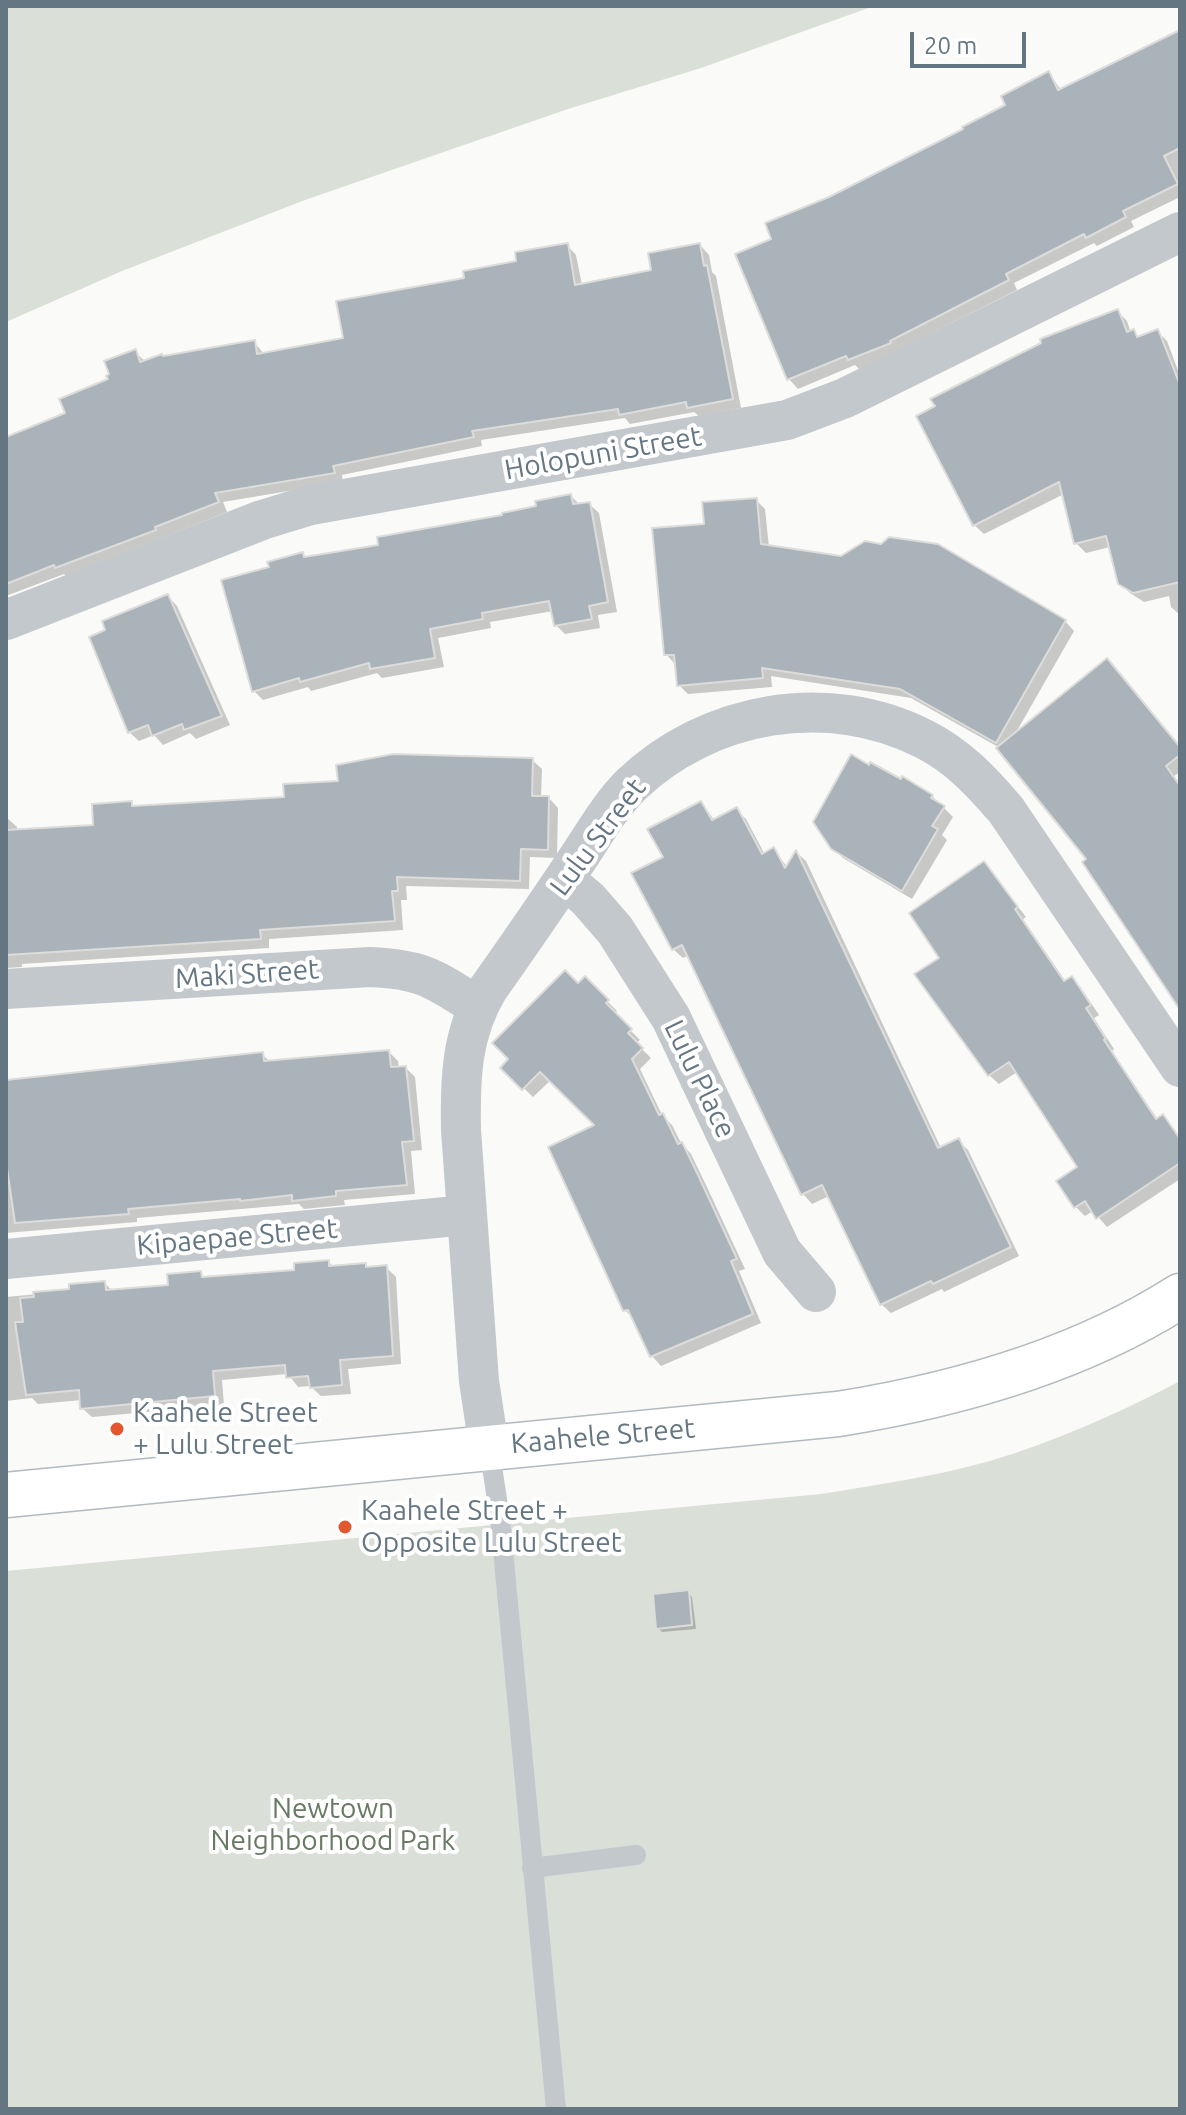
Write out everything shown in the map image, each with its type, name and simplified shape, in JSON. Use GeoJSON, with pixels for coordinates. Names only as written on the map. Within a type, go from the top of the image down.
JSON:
{"type":"FeatureCollection","features":[{"type":"Feature","properties":{"kind":"street","name":"Holopuni Street"},"geometry":{"type":"LineString","coordinates":[[6,620],[262,520],[311,505],[806,414],[1178,237]]}},
{"type":"Feature","properties":{"kind":"street","name":"Lulu Street"},"geometry":{"type":"LineString","coordinates":[[489,1447],[479,1381],[460,1093],[467,1034],[478,1007],[606,816],[629,787],[675,751],[737,723],[773,714],[811,712],[849,715],[923,738],[976,776],[1006,810],[1180,1067]]}},
{"type":"Feature","properties":{"kind":"street","name":"Lulu Place"},"geometry":{"type":"LineString","coordinates":[[564,879],[588,899],[615,930],[671,1018],[782,1252],[816,1292]]}},
{"type":"Feature","properties":{"kind":"street","name":"Maki Street"},"geometry":{"type":"LineString","coordinates":[[6,989],[370,967],[416,971],[435,979],[478,1007]]}},
{"type":"Feature","properties":{"kind":"street","name":"Kipaepae Street"},"geometry":{"type":"LineString","coordinates":[[6,1259],[467,1215]]}},
{"type":"Feature","properties":{"kind":"street","name":"Kaahele Street"},"geometry":{"type":"LineString","coordinates":[[6,1495],[838,1414],[907,1403],[978,1384],[1043,1361],[1108,1335],[1180,1296]]}},
{"type":"Feature","properties":{"kind":"lane"},"geometry":{"type":"LineString","coordinates":[[489,1447],[500,1519],[556,2109]]}},
{"type":"Feature","properties":{"kind":"lane"},"geometry":{"type":"LineString","coordinates":[[532,1868],[636,1855]]}},
{"type":"Feature","properties":{"kind":"green space"},"geometry":{"type":"Polygon","coordinates":[[[6,6],[874,6],[701,68],[568,109],[305,200],[122,271],[6,322],[6,6]]]}},
{"type":"Feature","properties":{"kind":"green space","name":"Newtown Neighborhood Park"},"geometry":{"type":"Polygon","coordinates":[[[1180,1381],[1180,2109],[6,2109],[6,1571],[847,1490],[999,1458],[1084,1427],[1180,1381]]]}},
{"type":"Feature","properties":{"kind":"building"},"geometry":{"type":"Polygon","coordinates":[[[1180,30],[1180,148],[1164,156],[1178,184],[1123,211],[1126,217],[1086,238],[1084,234],[1006,274],[1009,280],[891,343],[848,360],[846,356],[787,380],[735,254],[771,239],[765,223],[829,197],[963,129],[1005,105],[1001,96],[1049,71],[1058,90],[1180,30]]]}},
{"type":"Feature","properties":{"kind":"building"},"geometry":{"type":"Polygon","coordinates":[[[568,243],[575,285],[651,270],[648,253],[700,243],[733,399],[687,408],[686,402],[619,415],[618,409],[472,431],[474,437],[333,466],[335,473],[215,493],[219,502],[155,527],[156,530],[6,584],[6,437],[65,413],[59,399],[108,379],[104,361],[136,349],[140,362],[162,354],[255,340],[257,354],[343,338],[336,301],[464,278],[463,271],[516,261],[515,252],[568,243]]]}},
{"type":"Feature","properties":{"kind":"building"},"geometry":{"type":"Polygon","coordinates":[[[1118,309],[1127,332],[1134,329],[1137,337],[1158,329],[1180,385],[1180,582],[1133,593],[1118,584],[1106,536],[1074,544],[1059,482],[973,526],[916,416],[935,406],[930,399],[1041,343],[1040,339],[1118,309]]]}},
{"type":"Feature","properties":{"kind":"building"},"geometry":{"type":"Polygon","coordinates":[[[571,494],[573,504],[590,502],[608,602],[589,606],[592,619],[554,626],[549,601],[482,613],[483,619],[430,629],[435,658],[370,669],[369,663],[252,692],[221,580],[269,567],[267,562],[303,552],[304,557],[378,545],[377,537],[502,515],[536,506],[535,501],[571,494]]]}},
{"type":"Feature","properties":{"kind":"building"},"geometry":{"type":"Polygon","coordinates":[[[757,498],[761,544],[841,556],[865,541],[881,544],[889,537],[938,544],[1066,620],[996,743],[900,689],[762,668],[763,678],[677,686],[674,655],[664,655],[652,528],[704,524],[702,502],[757,498]]]}},
{"type":"Feature","properties":{"kind":"building"},"geometry":{"type":"Polygon","coordinates":[[[168,594],[222,716],[184,730],[182,724],[152,736],[148,725],[128,733],[89,637],[105,630],[102,621],[168,594]]]}},
{"type":"Feature","properties":{"kind":"building"},"geometry":{"type":"Polygon","coordinates":[[[1107,658],[1180,747],[1180,755],[1166,766],[1180,786],[1180,1010],[1082,862],[1086,859],[996,748],[1107,658]]]}},
{"type":"Feature","properties":{"kind":"building"},"geometry":{"type":"Polygon","coordinates":[[[393,754],[533,758],[532,796],[549,796],[548,850],[521,849],[520,881],[397,877],[398,891],[392,891],[395,921],[260,930],[261,939],[6,955],[6,830],[93,825],[92,804],[132,801],[132,806],[284,797],[283,784],[338,781],[336,765],[393,754]]]}},
{"type":"Feature","properties":{"kind":"building"},"geometry":{"type":"Polygon","coordinates":[[[851,754],[901,779],[902,776],[945,806],[932,826],[938,829],[902,891],[831,849],[813,822],[851,754]]]}},
{"type":"Feature","properties":{"kind":"building"},"geometry":{"type":"Polygon","coordinates":[[[701,801],[712,820],[737,807],[762,854],[774,847],[785,868],[796,850],[938,1148],[959,1138],[1011,1247],[880,1305],[822,1185],[801,1195],[682,945],[672,950],[631,873],[663,857],[647,829],[701,801]]]}},
{"type":"Feature","properties":{"kind":"building"},"geometry":{"type":"Polygon","coordinates":[[[984,861],[1018,907],[1015,909],[1064,981],[1072,976],[1091,1005],[1086,1008],[1104,1040],[1156,1119],[1163,1114],[1180,1139],[1180,1163],[1096,1219],[1085,1201],[1074,1208],[1056,1181],[1077,1167],[1009,1062],[988,1076],[914,974],[939,958],[909,913],[984,861]]]}},
{"type":"Feature","properties":{"kind":"building"},"geometry":{"type":"Polygon","coordinates":[[[565,970],[578,983],[585,976],[609,1000],[606,1003],[632,1029],[628,1033],[643,1048],[632,1059],[659,1115],[663,1113],[678,1144],[682,1142],[698,1175],[737,1259],[731,1261],[753,1314],[650,1357],[628,1310],[623,1311],[548,1147],[594,1125],[540,1072],[522,1090],[500,1068],[508,1059],[492,1043],[565,970]]]}},
{"type":"Feature","properties":{"kind":"building"},"geometry":{"type":"Polygon","coordinates":[[[389,1050],[391,1067],[406,1066],[414,1141],[402,1142],[407,1185],[336,1191],[336,1196],[292,1201],[292,1195],[240,1199],[128,1209],[129,1214],[15,1223],[6,1162],[6,1080],[263,1052],[264,1061],[389,1050]]]}},
{"type":"Feature","properties":{"kind":"building"},"geometry":{"type":"Polygon","coordinates":[[[329,1260],[329,1266],[387,1265],[393,1356],[340,1360],[342,1385],[310,1388],[308,1376],[286,1378],[285,1365],[213,1371],[215,1396],[80,1409],[79,1390],[26,1395],[15,1322],[23,1322],[20,1298],[34,1297],[33,1292],[69,1289],[69,1284],[105,1281],[106,1290],[168,1285],[167,1274],[201,1271],[202,1277],[294,1270],[294,1263],[329,1260]]]}},
{"type":"Feature","properties":{"kind":"building"},"geometry":{"type":"Polygon","coordinates":[[[689,1590],[692,1625],[656,1629],[653,1594],[689,1590]]]}},
{"type":"Feature","properties":{"kind":"place","name":"Kaahele Street + Lulu Street"},"geometry":{"type":"Point","coordinates":[117,1429]}},
{"type":"Feature","properties":{"kind":"place","name":"Kaahele Street + Opposite Lulu Street"},"geometry":{"type":"Point","coordinates":[345,1527]}}]}
